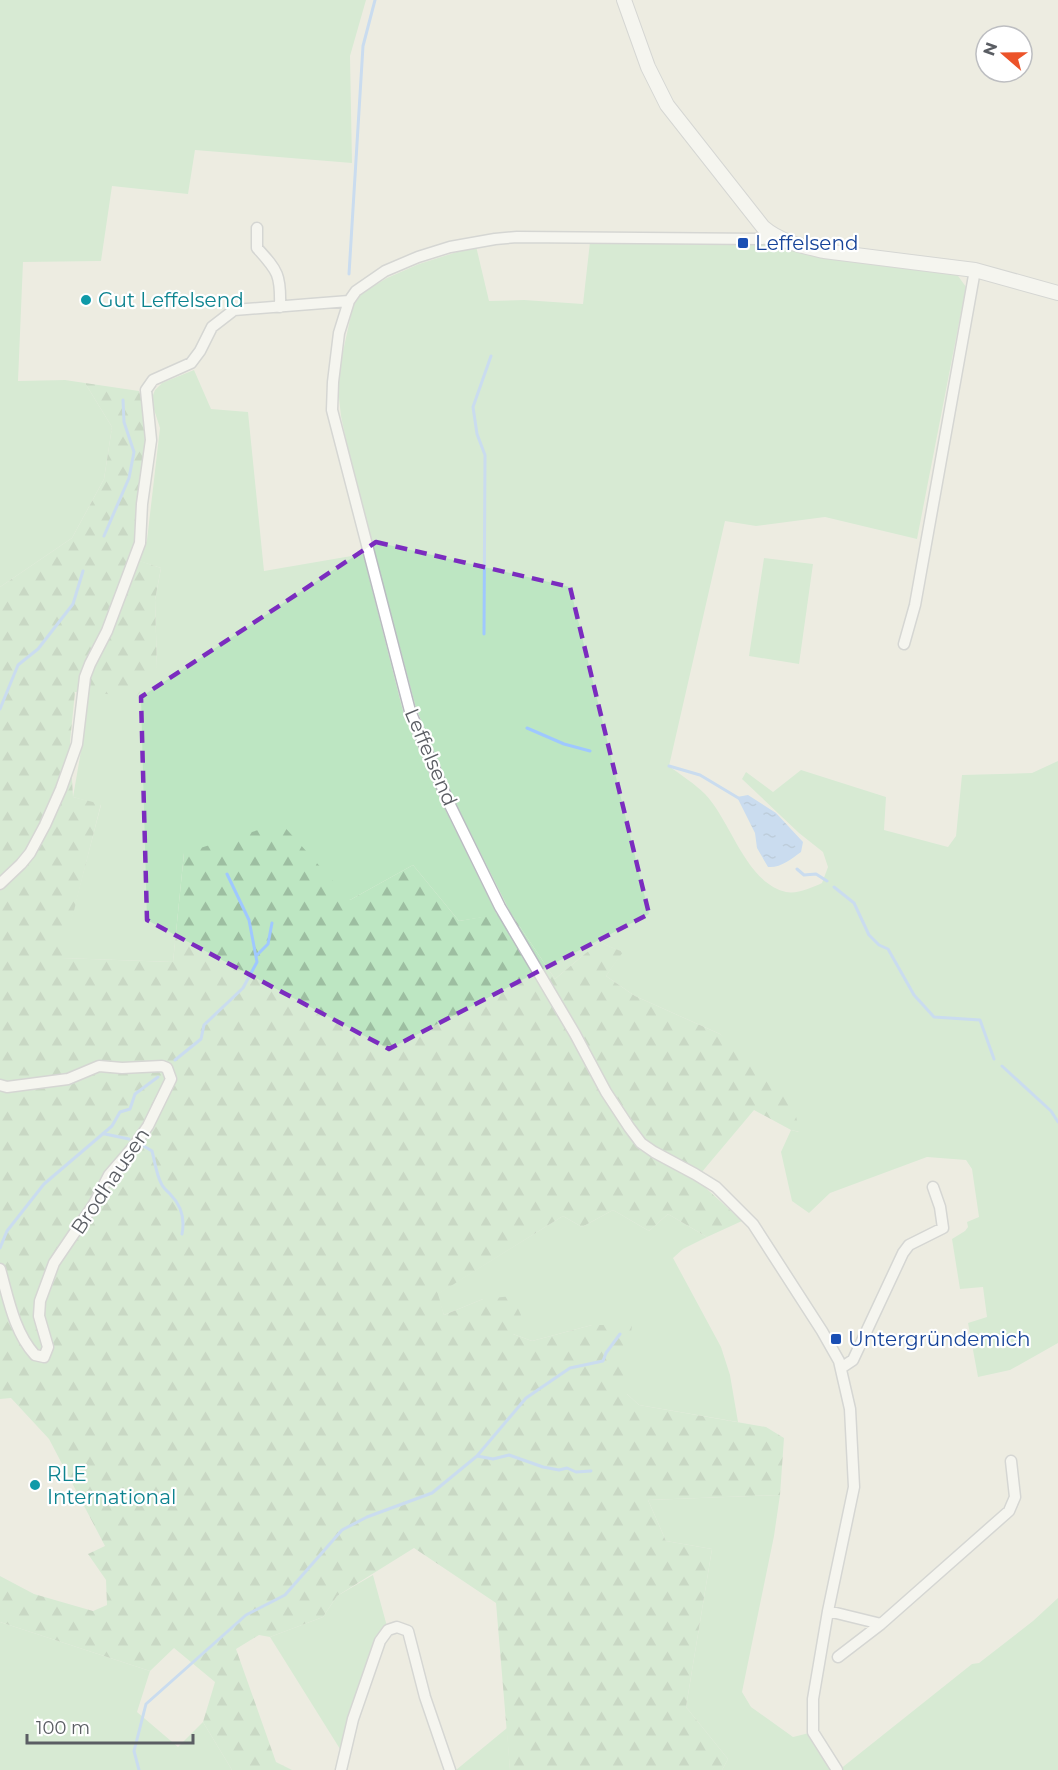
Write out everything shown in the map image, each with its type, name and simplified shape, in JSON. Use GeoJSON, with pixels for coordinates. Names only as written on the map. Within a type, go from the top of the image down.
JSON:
{"type":"FeatureCollection","features":[{"type":"Feature","properties":{"kind":"street"},"geometry":{"type":"LineString","coordinates":[[624,0],[648,67],[667,105],[763,227],[780,239]]}},
{"type":"Feature","properties":{"kind":"street"},"geometry":{"type":"LineString","coordinates":[[257,228],[257,248],[276,270],[280,280],[280,306]]}},
{"type":"Feature","properties":{"kind":"street"},"geometry":{"type":"LineString","coordinates":[[0,884],[30,853],[61,789],[77,744],[85,677],[107,631],[140,543],[142,504],[152,440],[146,390],[153,380],[191,363],[213,327],[234,310],[349,301],[356,291],[378,276],[418,257],[450,247],[495,238],[780,239],[824,251],[975,270],[1058,293]]}},
{"type":"Feature","properties":{"kind":"street"},"geometry":{"type":"LineString","coordinates":[[904,644],[915,605],[975,270]]}},
{"type":"Feature","properties":{"kind":"street","name":"Leffelsend"},"geometry":{"type":"LineString","coordinates":[[349,301],[343,316],[336,351],[332,410],[410,711],[448,801],[520,943],[624,1120],[641,1143],[716,1187],[753,1224],[822,1331],[841,1368]]}},
{"type":"Feature","properties":{"kind":"street","name":"Brodhausen"},"geometry":{"type":"LineString","coordinates":[[0,1085],[7,1087],[68,1079],[99,1066],[122,1068],[162,1066],[167,1068],[171,1079],[148,1126],[109,1175],[94,1204],[54,1263],[40,1301],[39,1316],[48,1347],[44,1357],[35,1355],[22,1336],[7,1299],[0,1269]]}},
{"type":"Feature","properties":{"kind":"street"},"geometry":{"type":"LineString","coordinates":[[837,1770],[813,1732],[813,1699],[828,1611],[854,1487],[850,1409],[841,1368],[853,1360],[903,1253],[909,1245],[943,1228],[940,1208],[933,1187]]}},
{"type":"Feature","properties":{"kind":"street"},"geometry":{"type":"LineString","coordinates":[[838,1657],[881,1624],[1009,1511],[1014,1497],[1011,1461]]}},
{"type":"Feature","properties":{"kind":"street"},"geometry":{"type":"LineString","coordinates":[[828,1611],[881,1624]]}},
{"type":"Feature","properties":{"kind":"street"},"geometry":{"type":"LineString","coordinates":[[341,1770],[353,1719],[380,1641],[388,1630],[396,1627],[408,1631],[425,1697],[450,1770]]}},
{"type":"Feature","properties":{"kind":"highlighted area"},"geometry":{"type":"Polygon","coordinates":[[[376,542],[570,587],[649,914],[389,1049],[147,920],[141,697],[376,542]]]}},
{"type":"Feature","properties":{"kind":"green space"},"geometry":{"type":"Polygon","coordinates":[[[0,0],[366,0],[350,56],[352,163],[195,150],[188,194],[112,186],[101,261],[23,262],[18,381],[65,380],[85,383],[112,427],[104,479],[72,538],[0,587],[0,0]]]}},
{"type":"Feature","properties":{"kind":"green space"},"geometry":{"type":"Polygon","coordinates":[[[590,242],[770,245],[833,259],[956,273],[966,287],[917,539],[825,517],[756,526],[725,521],[669,766],[705,794],[760,877],[786,892],[795,892],[822,883],[828,867],[823,852],[799,833],[742,779],[746,772],[773,792],[801,770],[886,797],[884,830],[948,847],[956,836],[962,775],[1032,773],[1058,761],[1058,1343],[1010,1370],[978,1377],[968,1323],[987,1317],[983,1287],[960,1289],[952,1239],[965,1231],[968,1227],[967,1222],[979,1217],[972,1169],[966,1160],[927,1157],[830,1193],[809,1213],[792,1201],[781,1152],[791,1130],[799,1132],[720,1034],[635,996],[606,976],[622,952],[599,942],[555,979],[510,912],[453,798],[416,708],[350,459],[341,416],[338,389],[342,356],[353,306],[362,293],[387,278],[419,264],[476,246],[489,301],[524,300],[583,304],[590,242]]]}},
{"type":"Feature","properties":{"kind":"green space"},"geometry":{"type":"Polygon","coordinates":[[[194,370],[211,409],[248,412],[264,571],[363,554],[404,715],[443,805],[497,915],[459,921],[413,865],[350,900],[184,853],[173,962],[61,958],[101,805],[73,797],[82,745],[87,692],[157,667],[155,600],[161,568],[139,561],[147,540],[160,428],[151,400],[155,390],[162,383],[194,370]]]}},
{"type":"Feature","properties":{"kind":"green space"},"geometry":{"type":"Polygon","coordinates":[[[85,383],[139,391],[146,415],[148,439],[135,543],[128,557],[161,568],[155,600],[157,667],[137,696],[75,692],[70,742],[73,797],[101,804],[62,958],[173,962],[184,853],[281,823],[350,900],[413,865],[459,921],[510,912],[555,979],[599,942],[623,952],[606,976],[635,996],[720,1034],[790,1093],[800,1132],[791,1130],[754,1110],[696,1179],[742,1221],[707,1237],[668,1214],[649,1231],[613,1210],[582,1227],[563,1216],[438,1294],[444,1315],[483,1299],[512,1296],[521,1315],[513,1334],[532,1341],[592,1325],[632,1325],[627,1368],[627,1394],[639,1405],[766,1427],[784,1438],[780,1495],[648,1500],[666,1541],[712,1549],[686,1707],[728,1759],[722,1770],[510,1770],[496,1603],[414,1548],[337,1596],[323,1617],[270,1637],[259,1635],[236,1649],[276,1762],[292,1770],[232,1770],[203,1722],[215,1682],[174,1648],[150,1671],[0,1622],[0,1576],[34,1594],[93,1611],[107,1605],[106,1580],[88,1554],[105,1546],[49,1439],[11,1398],[0,1399],[0,587],[72,538],[104,479],[112,427],[85,383]]]}},
{"type":"Feature","properties":{"kind":"green space"},"geometry":{"type":"Polygon","coordinates":[[[764,558],[813,564],[799,664],[749,656],[764,558]]]}},
{"type":"Feature","properties":{"kind":"green space"},"geometry":{"type":"Polygon","coordinates":[[[613,1210],[649,1231],[668,1214],[707,1237],[683,1249],[673,1258],[721,1347],[730,1375],[738,1422],[639,1405],[627,1394],[627,1368],[592,1325],[532,1341],[513,1334],[483,1299],[444,1315],[437,1294],[563,1216],[582,1227],[613,1210]]]}},
{"type":"Feature","properties":{"kind":"green space"},"geometry":{"type":"Polygon","coordinates":[[[780,1495],[774,1536],[742,1692],[751,1707],[793,1737],[813,1732],[837,1770],[722,1770],[728,1759],[686,1707],[712,1549],[666,1541],[648,1500],[780,1495]]]}},
{"type":"Feature","properties":{"kind":"green space"},"geometry":{"type":"Polygon","coordinates":[[[373,1575],[388,1630],[345,1757],[270,1637],[323,1617],[337,1596],[373,1575]]]}},
{"type":"Feature","properties":{"kind":"green space"},"geometry":{"type":"Polygon","coordinates":[[[1058,1598],[1058,1770],[839,1770],[972,1664],[979,1663],[1033,1621],[1058,1598]]]}},
{"type":"Feature","properties":{"kind":"green space"},"geometry":{"type":"Polygon","coordinates":[[[0,1622],[150,1671],[137,1712],[178,1747],[203,1722],[232,1770],[0,1770],[0,1622]]]}},
{"type":"Feature","properties":{"kind":"green space"},"geometry":{"type":"Polygon","coordinates":[[[507,1728],[510,1770],[456,1770],[507,1728]]]}},
{"type":"Feature","properties":{"kind":"water"},"geometry":{"type":"Polygon","coordinates":[[[748,795],[776,813],[803,842],[801,852],[782,865],[768,867],[757,848],[755,833],[737,797],[748,795]]]}},
{"type":"Feature","properties":{"kind":"waterway"},"geometry":{"type":"LineString","coordinates":[[349,274],[363,46],[375,0]]}},
{"type":"Feature","properties":{"kind":"waterway"},"geometry":{"type":"LineString","coordinates":[[484,634],[485,455],[477,434],[473,407],[491,356]]}},
{"type":"Feature","properties":{"kind":"waterway"},"geometry":{"type":"LineString","coordinates":[[104,536],[129,478],[134,452],[124,422],[123,400]]}},
{"type":"Feature","properties":{"kind":"waterway"},"geometry":{"type":"LineString","coordinates":[[0,709],[18,665],[38,649],[73,604],[83,571]]}},
{"type":"Feature","properties":{"kind":"waterway"},"geometry":{"type":"LineString","coordinates":[[527,728],[564,744],[590,751]]}},
{"type":"Feature","properties":{"kind":"waterway"},"geometry":{"type":"LineString","coordinates":[[669,766],[700,775],[740,799]]}},
{"type":"Feature","properties":{"kind":"waterway"},"geometry":{"type":"LineString","coordinates":[[797,869],[804,875],[816,874],[827,881]]}},
{"type":"Feature","properties":{"kind":"waterway"},"geometry":{"type":"LineString","coordinates":[[175,1060],[201,1039],[204,1025],[243,988],[257,962],[249,920],[227,874]]}},
{"type":"Feature","properties":{"kind":"waterway"},"geometry":{"type":"LineString","coordinates":[[834,887],[854,903],[869,935],[879,945],[888,949],[914,995],[934,1017],[980,1020],[994,1059]]}},
{"type":"Feature","properties":{"kind":"waterway"},"geometry":{"type":"LineString","coordinates":[[257,955],[268,944],[272,923]]}},
{"type":"Feature","properties":{"kind":"waterway"},"geometry":{"type":"LineString","coordinates":[[1002,1066],[1051,1111],[1058,1122]]}},
{"type":"Feature","properties":{"kind":"waterway"},"geometry":{"type":"LineString","coordinates":[[0,1248],[7,1231],[44,1184],[112,1126],[120,1112],[130,1109],[135,1094],[158,1077]]}},
{"type":"Feature","properties":{"kind":"waterway"},"geometry":{"type":"LineString","coordinates":[[105,1134],[129,1139]]}},
{"type":"Feature","properties":{"kind":"waterway"},"geometry":{"type":"LineString","coordinates":[[142,1145],[152,1151],[162,1185],[174,1198],[179,1208],[182,1218],[182,1234]]}},
{"type":"Feature","properties":{"kind":"waterway"},"geometry":{"type":"LineString","coordinates":[[139,1770],[134,1751],[146,1704],[246,1615],[285,1595],[342,1530],[367,1517],[432,1493],[477,1456],[526,1398],[570,1368],[603,1361],[620,1334]]}},
{"type":"Feature","properties":{"kind":"waterway"},"geometry":{"type":"LineString","coordinates":[[477,1456],[493,1459],[509,1455],[543,1467],[559,1470],[567,1468],[576,1472],[591,1471]]}},
{"type":"Feature","properties":{"kind":"place","name":"Leffelsend"},"geometry":{"type":"Point","coordinates":[743,243]}},
{"type":"Feature","properties":{"kind":"place","name":"Gut Leffelsend"},"geometry":{"type":"Point","coordinates":[86,300]}},
{"type":"Feature","properties":{"kind":"place","name":"Untergründemich"},"geometry":{"type":"Point","coordinates":[836,1339]}},
{"type":"Feature","properties":{"kind":"place","name":"RLE International"},"geometry":{"type":"Point","coordinates":[35,1485]}}]}
